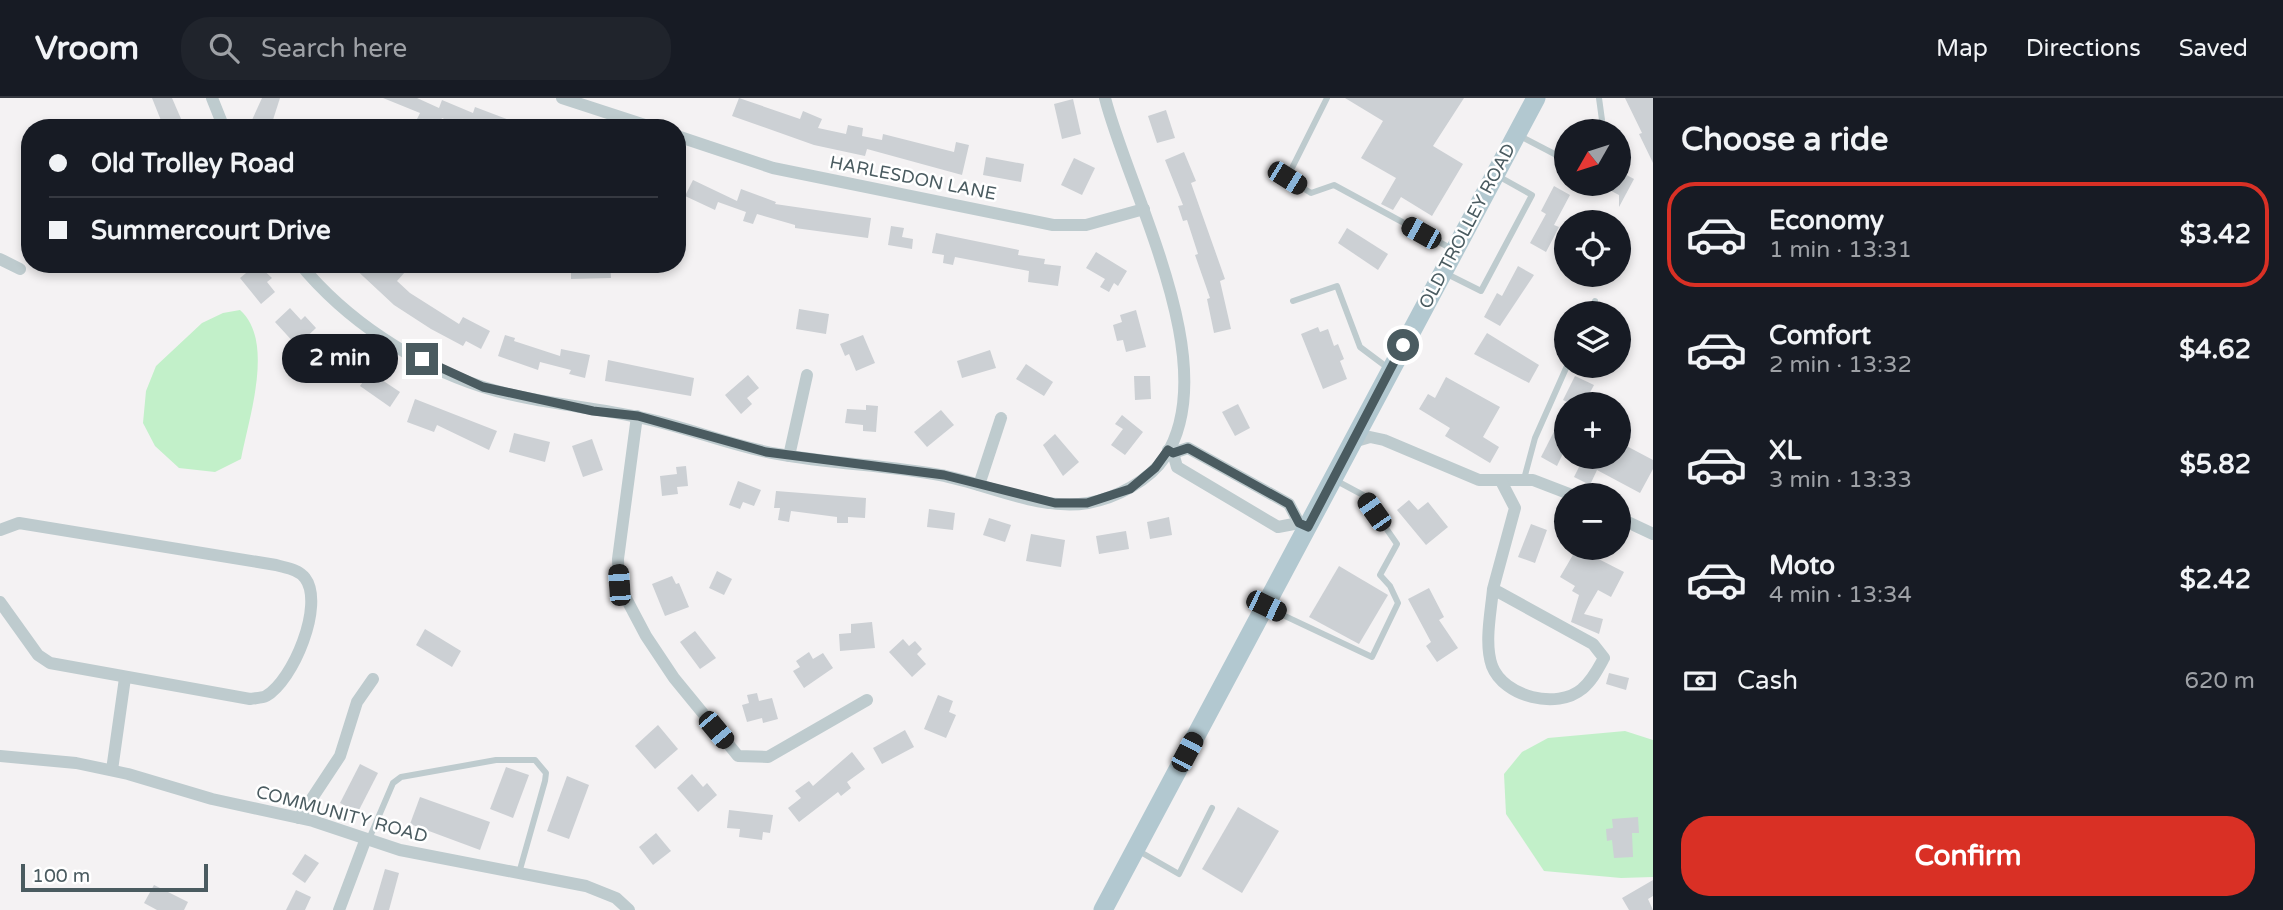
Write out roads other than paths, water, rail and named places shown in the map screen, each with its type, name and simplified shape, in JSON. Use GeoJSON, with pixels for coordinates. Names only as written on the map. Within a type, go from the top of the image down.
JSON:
{"type":"FeatureCollection","features":[{"type":"Feature","properties":{"kind":"main road","name":"OLD TROLLEY ROAD"},"geometry":{"type":"LineString","coordinates":[[1103,910],[1266,606],[1304,525],[1334,479],[1493,174],[1536,98]]}},
{"type":"Feature","properties":{"kind":"street"},"geometry":{"type":"LineString","coordinates":[[212,98],[220,119]]}},
{"type":"Feature","properties":{"kind":"street"},"geometry":{"type":"LineString","coordinates":[[562,98],[608,119]]}},
{"type":"Feature","properties":{"kind":"street"},"geometry":{"type":"LineString","coordinates":[[307,273],[365,326],[401,349],[483,387],[593,411],[638,416],[789,456],[944,475],[1055,503],[1087,503],[1130,489],[1171,451],[1180,428],[1184,398],[1184,367],[1164,271],[1144,209],[1112,126],[1105,98]]}},
{"type":"Feature","properties":{"kind":"street","name":"HARLESDON LANE"},"geometry":{"type":"LineString","coordinates":[[686,139],[773,168],[1054,225],[1086,225],[1144,209]]}},
{"type":"Feature","properties":{"kind":"street"},"geometry":{"type":"LineString","coordinates":[[0,259],[20,269]]}},
{"type":"Feature","properties":{"kind":"street"},"geometry":{"type":"LineString","coordinates":[[789,456],[807,375]]}},
{"type":"Feature","properties":{"kind":"street"},"geometry":{"type":"LineString","coordinates":[[638,416],[618,559],[619,585],[646,636],[674,678],[738,756],[760,759],[768,757],[867,700]]}},
{"type":"Feature","properties":{"kind":"street"},"geometry":{"type":"LineString","coordinates":[[979,485],[1001,418]]}},
{"type":"Feature","properties":{"kind":"street"},"geometry":{"type":"LineString","coordinates":[[1353,442],[1370,437],[1384,440],[1479,480],[1524,479],[1554,487]]}},
{"type":"Feature","properties":{"kind":"street"},"geometry":{"type":"LineString","coordinates":[[1171,451],[1188,448],[1289,504],[1304,525]]}},
{"type":"Feature","properties":{"kind":"street"},"geometry":{"type":"LineString","coordinates":[[1171,451],[1177,467],[1278,527],[1304,525]]}},
{"type":"Feature","properties":{"kind":"street"},"geometry":{"type":"LineString","coordinates":[[1493,589],[1510,601],[1593,644],[1604,658],[1581,690],[1560,699],[1538,697],[1509,687],[1499,677],[1490,657],[1493,589],[1515,508],[1501,481]]}},
{"type":"Feature","properties":{"kind":"street"},"geometry":{"type":"LineString","coordinates":[[0,530],[19,523],[276,565],[297,571],[305,578],[313,592],[307,632],[283,680],[265,697],[250,699],[50,663],[37,655],[0,602]]}},
{"type":"Feature","properties":{"kind":"street"},"geometry":{"type":"LineString","coordinates":[[1631,523],[1653,534]]}},
{"type":"Feature","properties":{"kind":"street"},"geometry":{"type":"LineString","coordinates":[[111,770],[125,678]]}},
{"type":"Feature","properties":{"kind":"street"},"geometry":{"type":"LineString","coordinates":[[299,818],[340,756],[357,702],[373,679]]}},
{"type":"Feature","properties":{"kind":"street","name":"COMMUNITY ROAD"},"geometry":{"type":"LineString","coordinates":[[0,757],[76,763],[111,770],[212,799],[299,818],[367,841],[586,886],[616,898],[629,910]]}},
{"type":"Feature","properties":{"kind":"street"},"geometry":{"type":"LineString","coordinates":[[338,910],[367,841]]}},
{"type":"Feature","properties":{"kind":"lane"},"geometry":{"type":"LineString","coordinates":[[1327,98],[1287,178],[1311,193],[1334,185],[1454,250]]}},
{"type":"Feature","properties":{"kind":"lane"},"geometry":{"type":"LineString","coordinates":[[1599,98],[1602,119]]}},
{"type":"Feature","properties":{"kind":"lane"},"geometry":{"type":"LineString","coordinates":[[1516,134],[1554,154]]}},
{"type":"Feature","properties":{"kind":"lane"},"geometry":{"type":"LineString","coordinates":[[1443,272],[1480,291],[1532,195],[1493,174]]}},
{"type":"Feature","properties":{"kind":"lane"},"geometry":{"type":"LineString","coordinates":[[1293,301],[1337,286],[1360,347],[1390,369]]}},
{"type":"Feature","properties":{"kind":"lane"},"geometry":{"type":"LineString","coordinates":[[1524,479],[1535,438],[1562,378]]}},
{"type":"Feature","properties":{"kind":"lane"},"geometry":{"type":"LineString","coordinates":[[1266,606],[1372,657],[1398,603],[1390,586],[1380,575],[1398,544],[1363,495],[1334,479]]}},
{"type":"Feature","properties":{"kind":"lane"},"geometry":{"type":"LineString","coordinates":[[367,841],[393,783],[401,777],[496,760],[535,760],[546,773],[545,781],[519,873]]}},
{"type":"Feature","properties":{"kind":"lane"},"geometry":{"type":"LineString","coordinates":[[1135,849],[1180,874],[1212,808]]}}]}
